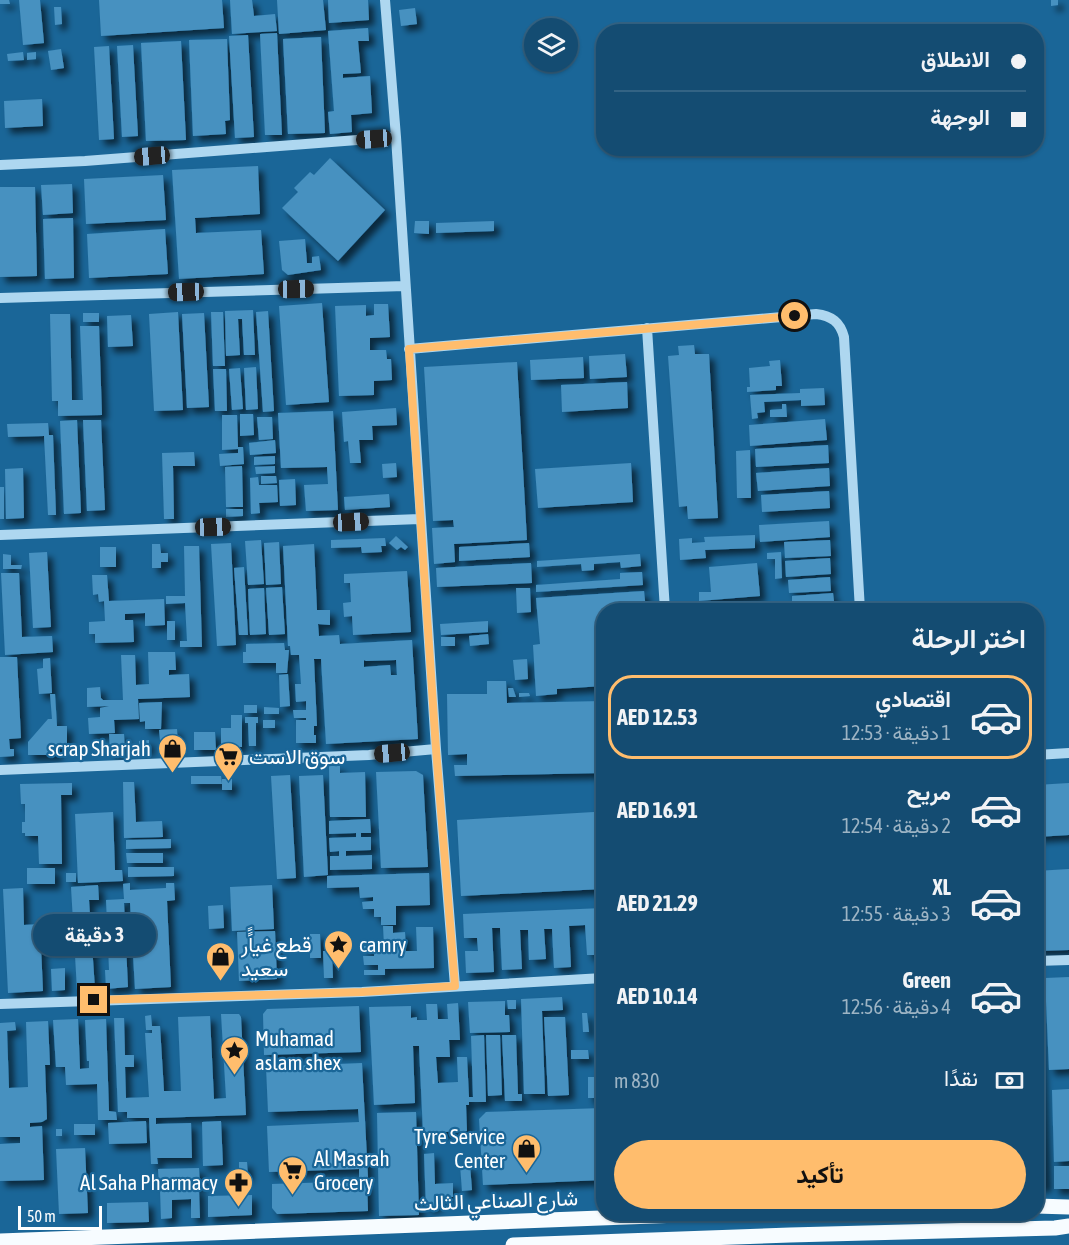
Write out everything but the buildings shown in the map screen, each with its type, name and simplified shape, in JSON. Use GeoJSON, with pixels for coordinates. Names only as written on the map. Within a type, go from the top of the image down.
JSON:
{"type":"FeatureCollection","features":[{"type":"Feature","properties":{"kind":"main road"},"geometry":{"type":"LineString","coordinates":[[1044,1206],[1064,1205]]}},
{"type":"Feature","properties":{"kind":"main road","name":"شارع الصناعي الثالث"},"geometry":{"type":"LineString","coordinates":[[0,1241],[220,1239],[596,1219]]}},
{"type":"Feature","properties":{"kind":"main road"},"geometry":{"type":"LineString","coordinates":[[513,1245],[790,1235],[1064,1229]]}},
{"type":"Feature","properties":{"kind":"street"},"geometry":{"type":"LineString","coordinates":[[385,0],[436,749],[455,986]]}},
{"type":"Feature","properties":{"kind":"street"},"geometry":{"type":"LineString","coordinates":[[0,165],[85,161],[396,137]]}},
{"type":"Feature","properties":{"kind":"street"},"geometry":{"type":"LineString","coordinates":[[0,298],[405,286]]}},
{"type":"Feature","properties":{"kind":"street"},"geometry":{"type":"LineString","coordinates":[[409,349],[816,314],[826,315],[835,320],[844,337],[860,603]]}},
{"type":"Feature","properties":{"kind":"street"},"geometry":{"type":"LineString","coordinates":[[647,328],[665,603]]}},
{"type":"Feature","properties":{"kind":"street"},"geometry":{"type":"LineString","coordinates":[[0,535],[420,519]]}},
{"type":"Feature","properties":{"kind":"street"},"geometry":{"type":"LineString","coordinates":[[0,770],[369,755],[436,749]]}},
{"type":"Feature","properties":{"kind":"street"},"geometry":{"type":"LineString","coordinates":[[1044,755],[1069,753]]}},
{"type":"Feature","properties":{"kind":"street"},"geometry":{"type":"LineString","coordinates":[[1044,961],[1069,960]]}},
{"type":"Feature","properties":{"kind":"street"},"geometry":{"type":"LineString","coordinates":[[0,1004],[362,992],[596,978]]}},
{"type":"Feature","properties":{"kind":"place","name":"scrap Sharjah"},"geometry":{"type":"Point","coordinates":[172,774]}},
{"type":"Feature","properties":{"kind":"place","name":"سوق الاست"},"geometry":{"type":"Point","coordinates":[228,782]}},
{"type":"Feature","properties":{"kind":"place","name":"camry"},"geometry":{"type":"Point","coordinates":[338,970]}},
{"type":"Feature","properties":{"kind":"place","name":"قطع غياًًر سعيد"},"geometry":{"type":"Point","coordinates":[220,982]}},
{"type":"Feature","properties":{"kind":"place","name":"Muhamad aslam shex"},"geometry":{"type":"Point","coordinates":[234,1076]}},
{"type":"Feature","properties":{"kind":"place","name":"Tyre Service Center"},"geometry":{"type":"Point","coordinates":[526,1174]}},
{"type":"Feature","properties":{"kind":"place","name":"Al Masrah Grocery"},"geometry":{"type":"Point","coordinates":[293,1196]}},
{"type":"Feature","properties":{"kind":"place","name":"Al Saha Pharmacy"},"geometry":{"type":"Point","coordinates":[239,1208]}},
{"type":"Feature","properties":{"kind":"route"},"geometry":{"type":"LineString","coordinates":[[94,1000],[362,992],[455,986],[436,749],[409,349],[795,316]]}}]}
